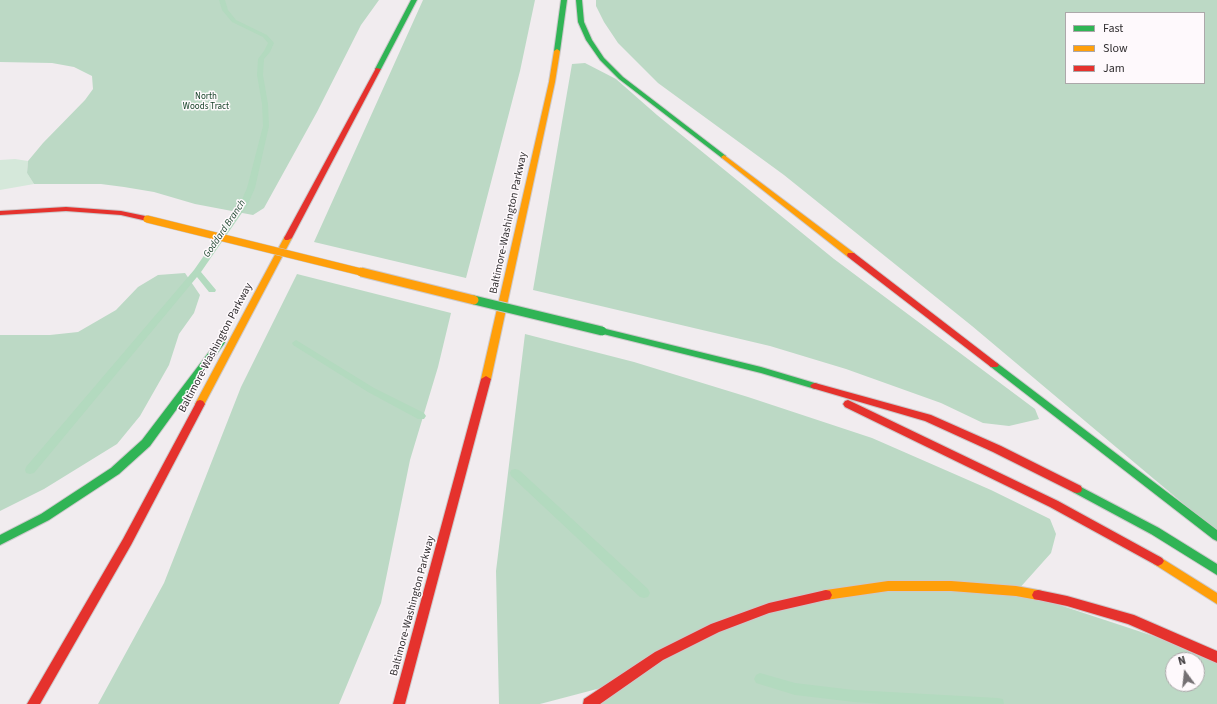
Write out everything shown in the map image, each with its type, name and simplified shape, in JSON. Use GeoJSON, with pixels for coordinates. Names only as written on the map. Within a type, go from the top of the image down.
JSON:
{"type":"FeatureCollection","features":[{"type":"Feature","properties":{"kind":"highway","name":"Baltimore-Washington Parkway"},"geometry":{"type":"LineString","coordinates":[[33,704],[127,542],[414,0]]}},
{"type":"Feature","properties":{"kind":"highway","name":"Baltimore-Washington Parkway"},"geometry":{"type":"LineString","coordinates":[[399,704],[493,354],[552,82],[564,0]]}},
{"type":"Feature","properties":{"kind":"highway"},"geometry":{"type":"LineString","coordinates":[[579,0],[581,22],[589,40],[602,59],[621,78],[1217,536]]}},
{"type":"Feature","properties":{"kind":"highway"},"geometry":{"type":"LineString","coordinates":[[0,213],[66,209],[120,213],[761,370],[928,418],[1063,481],[1148,528],[1217,570]]}},
{"type":"Feature","properties":{"kind":"highway"},"geometry":{"type":"LineString","coordinates":[[0,216],[26,211]]}},
{"type":"Feature","properties":{"kind":"highway"},"geometry":{"type":"LineString","coordinates":[[0,540],[45,517],[93,486],[115,471],[146,443],[262,288]]}},
{"type":"Feature","properties":{"kind":"highway"},"geometry":{"type":"LineString","coordinates":[[817,387],[869,416],[1054,504],[1142,551],[1217,599]]}},
{"type":"Feature","properties":{"kind":"highway"},"geometry":{"type":"LineString","coordinates":[[589,704],[659,656],[715,628],[769,608],[820,595],[888,586],[951,586],[1016,591],[1067,601],[1130,619],[1217,657]]}},
{"type":"Feature","properties":{"kind":"green space","name":"North Woods Tract"},"geometry":{"type":"Polygon","coordinates":[[[0,0],[379,0],[361,25],[317,112],[264,208],[253,215],[195,204],[154,192],[124,187],[101,184],[34,184],[27,173],[28,161],[43,143],[85,100],[93,89],[92,76],[74,67],[52,63],[0,62],[0,0]]]}},
{"type":"Feature","properties":{"kind":"green space"},"geometry":{"type":"Polygon","coordinates":[[[423,0],[535,0],[520,71],[466,278],[314,242],[423,0]]]}},
{"type":"Feature","properties":{"kind":"green space"},"geometry":{"type":"Polygon","coordinates":[[[596,0],[1217,0],[1217,532],[972,326],[784,175],[658,83],[618,43],[604,22],[596,6],[596,0]]]}},
{"type":"Feature","properties":{"kind":"green space"},"geometry":{"type":"Polygon","coordinates":[[[585,63],[616,79],[657,115],[834,259],[1035,409],[1039,419],[1009,426],[983,423],[941,403],[846,369],[770,346],[533,290],[572,64],[585,63]]]}},
{"type":"Feature","properties":{"kind":"green space"},"geometry":{"type":"Polygon","coordinates":[[[15,159],[28,161],[27,173],[34,184],[0,190],[0,160],[15,159]]]}},
{"type":"Feature","properties":{"kind":"green space"},"geometry":{"type":"Polygon","coordinates":[[[185,273],[200,295],[194,313],[179,334],[169,365],[140,416],[117,444],[44,489],[0,511],[0,335],[50,335],[78,332],[116,310],[138,287],[158,275],[185,273]]]}},
{"type":"Feature","properties":{"kind":"green space"},"geometry":{"type":"Polygon","coordinates":[[[297,274],[451,313],[438,367],[410,460],[381,603],[339,704],[98,704],[164,583],[241,387],[297,274]]]}},
{"type":"Feature","properties":{"kind":"green space"},"geometry":{"type":"Polygon","coordinates":[[[525,334],[634,362],[748,397],[872,438],[991,490],[1050,519],[1056,534],[1051,553],[1017,591],[1202,652],[1165,652],[1165,692],[1205,692],[1205,653],[1217,657],[1217,704],[589,704],[616,684],[540,704],[499,704],[496,571],[525,334]]]}},
{"type":"Feature","properties":{"kind":"waterway","name":"Goddard Branch"},"geometry":{"type":"LineString","coordinates":[[197,272],[244,204],[251,188],[266,126],[265,104],[260,75],[261,59],[267,52],[271,43],[265,36],[234,21],[225,10],[222,0]]}},
{"type":"Feature","properties":{"kind":"waterway"},"geometry":{"type":"LineString","coordinates":[[30,470],[197,272]]}},
{"type":"Feature","properties":{"kind":"waterway","name":"Goddard Branch"},"geometry":{"type":"LineString","coordinates":[[197,272],[212,290]]}},
{"type":"Feature","properties":{"kind":"waterway"},"geometry":{"type":"LineString","coordinates":[[296,343],[371,390],[421,416]]}},
{"type":"Feature","properties":{"kind":"waterway"},"geometry":{"type":"LineString","coordinates":[[515,473],[644,593]]}},
{"type":"Feature","properties":{"kind":"waterway"},"geometry":{"type":"LineString","coordinates":[[760,679],[795,689],[854,696],[998,704]]}},
{"type":"Feature","properties":{"kind":"traffic: fast"},"geometry":{"type":"LineString","coordinates":[[378,69],[414,0]]}},
{"type":"Feature","properties":{"kind":"traffic: fast"},"geometry":{"type":"LineString","coordinates":[[557,51],[564,0]]}},
{"type":"Feature","properties":{"kind":"traffic: fast"},"geometry":{"type":"LineString","coordinates":[[579,0],[581,22],[589,40],[602,59],[621,78],[724,157]]}},
{"type":"Feature","properties":{"kind":"traffic: fast"},"geometry":{"type":"LineString","coordinates":[[474,300],[602,331]]}},
{"type":"Feature","properties":{"kind":"traffic: fast"},"geometry":{"type":"LineString","coordinates":[[602,331],[761,370],[815,386]]}},
{"type":"Feature","properties":{"kind":"traffic: fast"},"geometry":{"type":"LineString","coordinates":[[0,540],[45,517],[115,471],[146,443],[221,342]]}},
{"type":"Feature","properties":{"kind":"traffic: fast"},"geometry":{"type":"LineString","coordinates":[[994,365],[1217,536]]}},
{"type":"Feature","properties":{"kind":"traffic: fast"},"geometry":{"type":"LineString","coordinates":[[1077,489],[1155,531],[1217,570]]}},
{"type":"Feature","properties":{"kind":"traffic: slow"},"geometry":{"type":"LineString","coordinates":[[486,379],[552,82],[557,51]]}},
{"type":"Feature","properties":{"kind":"traffic: slow"},"geometry":{"type":"LineString","coordinates":[[724,157],[851,255]]}},
{"type":"Feature","properties":{"kind":"traffic: slow"},"geometry":{"type":"LineString","coordinates":[[147,219],[474,300]]}},
{"type":"Feature","properties":{"kind":"traffic: slow"},"geometry":{"type":"LineString","coordinates":[[200,404],[288,238]]}},
{"type":"Feature","properties":{"kind":"traffic: slow"},"geometry":{"type":"LineString","coordinates":[[1158,561],[1217,599]]}},
{"type":"Feature","properties":{"kind":"traffic: slow"},"geometry":{"type":"LineString","coordinates":[[826,595],[888,586],[951,586],[1016,591],[1038,595]]}},
{"type":"Feature","properties":{"kind":"traffic: jam"},"geometry":{"type":"LineString","coordinates":[[288,238],[378,69]]}},
{"type":"Feature","properties":{"kind":"traffic: jam"},"geometry":{"type":"LineString","coordinates":[[0,213],[66,209],[121,213],[147,219]]}},
{"type":"Feature","properties":{"kind":"traffic: jam"},"geometry":{"type":"LineString","coordinates":[[851,255],[994,365]]}},
{"type":"Feature","properties":{"kind":"traffic: jam"},"geometry":{"type":"LineString","coordinates":[[399,704],[486,379]]}},
{"type":"Feature","properties":{"kind":"traffic: jam"},"geometry":{"type":"LineString","coordinates":[[815,386],[928,418],[997,449],[1077,489]]}},
{"type":"Feature","properties":{"kind":"traffic: jam"},"geometry":{"type":"LineString","coordinates":[[33,704],[127,542],[200,404]]}},
{"type":"Feature","properties":{"kind":"traffic: jam"},"geometry":{"type":"LineString","coordinates":[[848,404],[1054,504],[1158,561]]}},
{"type":"Feature","properties":{"kind":"traffic: jam"},"geometry":{"type":"LineString","coordinates":[[589,704],[659,656],[715,628],[769,608],[826,595]]}},
{"type":"Feature","properties":{"kind":"traffic: jam"},"geometry":{"type":"LineString","coordinates":[[1038,595],[1067,601],[1130,619],[1217,657]]}}]}
